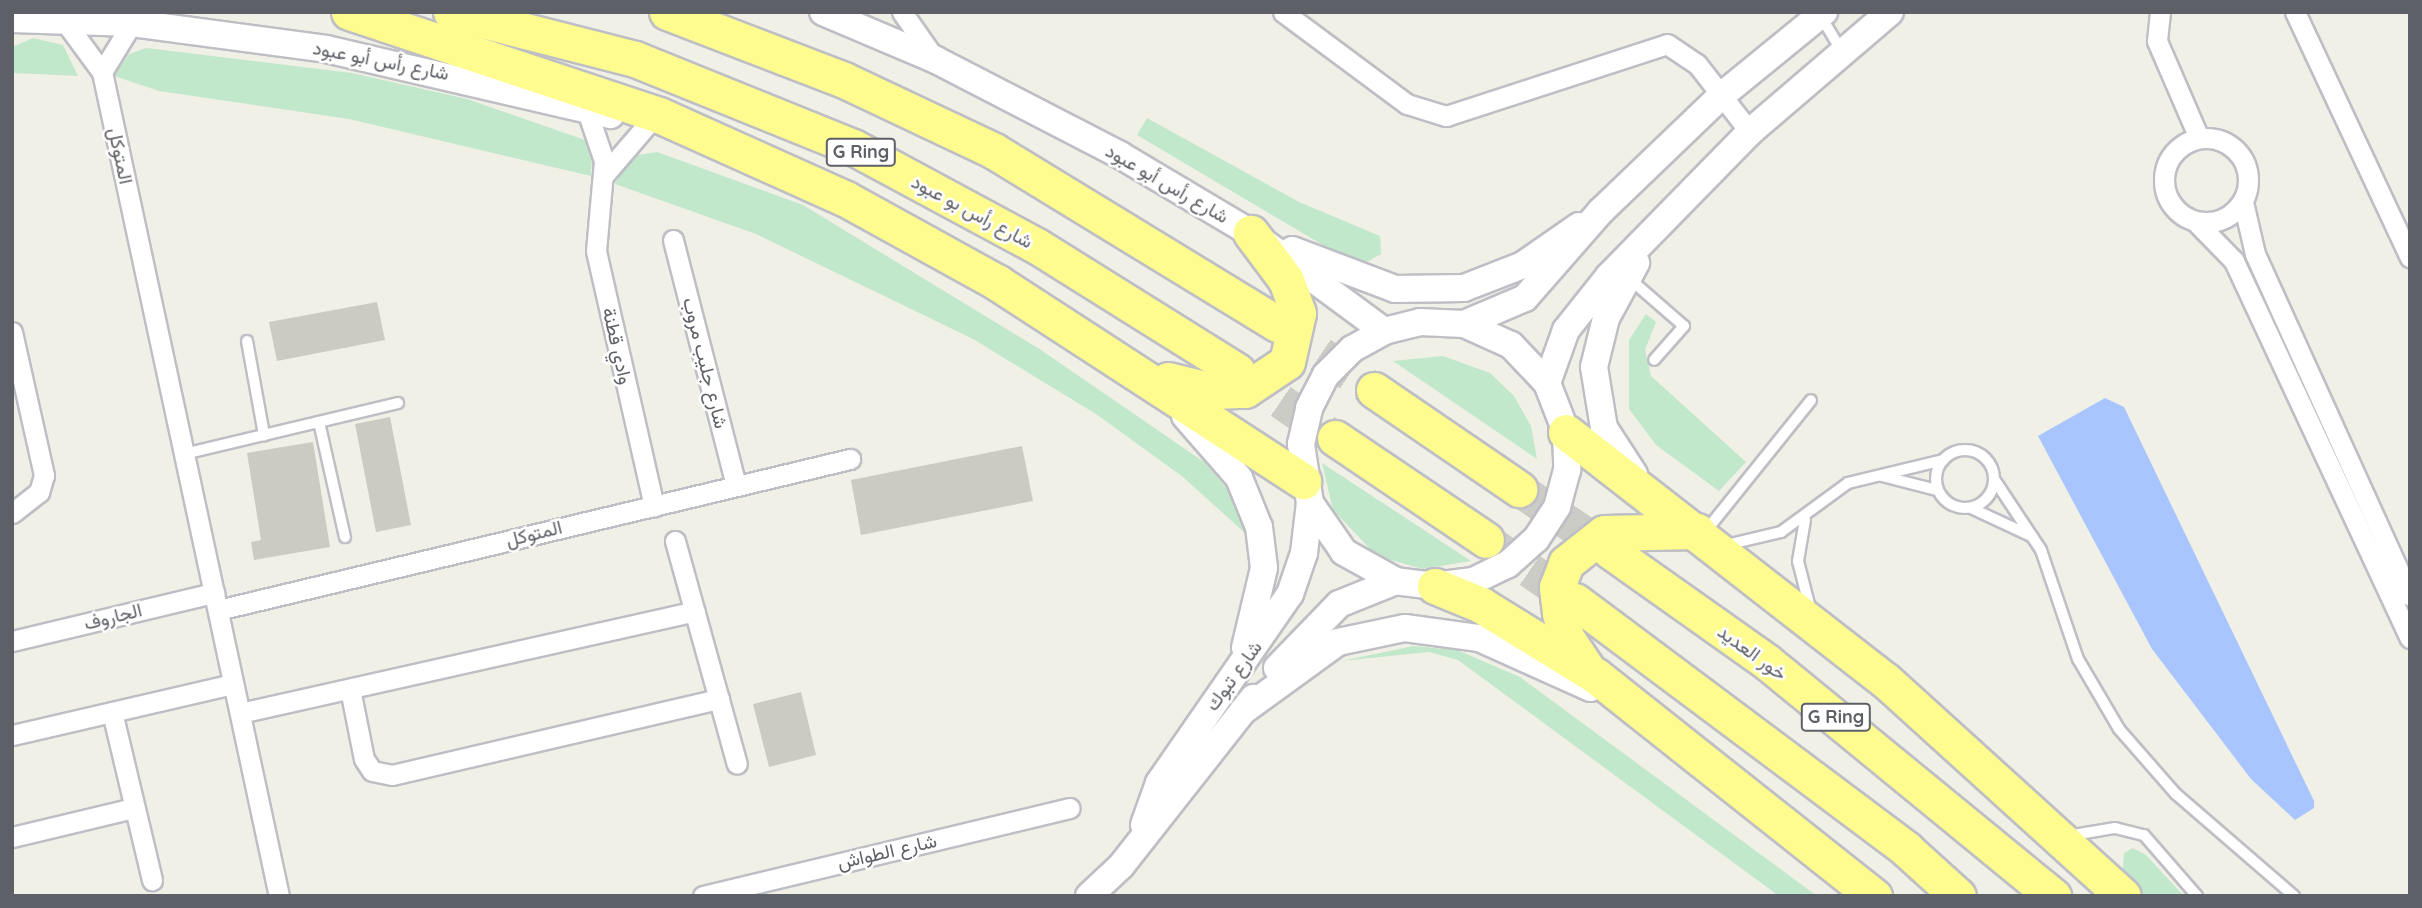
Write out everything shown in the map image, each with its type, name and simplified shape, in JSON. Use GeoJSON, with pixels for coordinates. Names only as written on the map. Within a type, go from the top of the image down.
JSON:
{"type":"FeatureCollection","features":[{"type":"Feature","properties":{"kind":"highway"},"geometry":{"type":"LineString","coordinates":[[349,12],[659,114],[921,239],[1138,371],[1307,492]]}},
{"type":"Feature","properties":{"kind":"highway","name":"شارع رأس بو عبود"},"geometry":{"type":"LineString","coordinates":[[451,12],[635,59],[853,148],[1037,246],[1237,371]]}},
{"type":"Feature","properties":{"kind":"highway"},"geometry":{"type":"LineString","coordinates":[[667,12],[844,80],[994,151],[1277,324]]}},
{"type":"Feature","properties":{"kind":"highway"},"geometry":{"type":"LineString","coordinates":[[1138,371],[1231,392],[1265,382],[1287,362],[1298,313],[1286,281],[1251,233]]}},
{"type":"Feature","properties":{"kind":"highway"},"geometry":{"type":"LineString","coordinates":[[1374,390],[1519,489]]}},
{"type":"Feature","properties":{"kind":"highway"},"geometry":{"type":"LineString","coordinates":[[1566,432],[1824,630],[2063,836],[2123,896]]}},
{"type":"Feature","properties":{"kind":"highway"},"geometry":{"type":"LineString","coordinates":[[1335,438],[1486,540]]}},
{"type":"Feature","properties":{"kind":"highway"},"geometry":{"type":"LineString","coordinates":[[1596,676],[1566,637],[1557,587],[1566,564],[1604,533],[1706,538]]}},
{"type":"Feature","properties":{"kind":"highway","name":"خور العديد"},"geometry":{"type":"LineString","coordinates":[[1609,550],[1767,662],[2053,896]]}},
{"type":"Feature","properties":{"kind":"highway"},"geometry":{"type":"LineString","coordinates":[[1435,586],[1481,605],[1596,676],[1874,896]]}},
{"type":"Feature","properties":{"kind":"highway"},"geometry":{"type":"LineString","coordinates":[[1575,601],[1906,849],[1958,896]]}},
{"type":"Feature","properties":{"kind":"street","name":"شارع رأس أبو عبود"},"geometry":{"type":"LineString","coordinates":[[823,12],[936,60],[1120,155],[1251,233],[1384,331]]}},
{"type":"Feature","properties":{"kind":"street","name":"شارع رأس أبو عبود"},"geometry":{"type":"LineString","coordinates":[[902,12],[936,60]]}},
{"type":"Feature","properties":{"kind":"street"},"geometry":{"type":"LineString","coordinates":[[1283,12],[1426,114],[1465,114],[1667,44],[1697,64],[1750,132]]}},
{"type":"Feature","properties":{"kind":"street"},"geometry":{"type":"LineString","coordinates":[[1547,383],[1582,306],[1750,132],[1890,12]]}},
{"type":"Feature","properties":{"kind":"street"},"geometry":{"type":"LineString","coordinates":[[2160,12],[2157,41],[2199,138]]}},
{"type":"Feature","properties":{"kind":"street"},"geometry":{"type":"LineString","coordinates":[[2295,12],[2410,257]]}},
{"type":"Feature","properties":{"kind":"street"},"geometry":{"type":"LineString","coordinates":[[1464,324],[1525,298],[1601,211],[1721,96],[1820,13]]}},
{"type":"Feature","properties":{"kind":"street","name":"شارع رأس أبو عبود"},"geometry":{"type":"LineString","coordinates":[[12,19],[132,23],[326,49],[586,108],[741,152]]}},
{"type":"Feature","properties":{"kind":"street","name":"المتوكل"},"geometry":{"type":"LineString","coordinates":[[63,19],[102,72],[279,896]]}},
{"type":"Feature","properties":{"kind":"street"},"geometry":{"type":"LineString","coordinates":[[102,72],[132,23]]}},
{"type":"Feature","properties":{"kind":"street","name":"وادي قطنة"},"geometry":{"type":"LineString","coordinates":[[586,108],[602,142],[596,251],[654,506]]}},
{"type":"Feature","properties":{"kind":"street","name":"وادي قطنة"},"geometry":{"type":"LineString","coordinates":[[599,186],[620,150],[646,126]]}},
{"type":"Feature","properties":{"kind":"street"},"geometry":{"type":"LineString","coordinates":[[2410,596],[2255,254],[2243,202],[2248,186],[2241,156],[2222,141],[2199,138],[2168,160],[2163,178],[2166,197],[2196,222],[2234,261],[2410,638]]}},
{"type":"Feature","properties":{"kind":"street"},"geometry":{"type":"LineString","coordinates":[[2196,222],[2214,222],[2243,202]]}},
{"type":"Feature","properties":{"kind":"street"},"geometry":{"type":"LineString","coordinates":[[1251,233],[1363,279],[1426,291],[1464,288],[1513,270],[1601,211]]}},
{"type":"Feature","properties":{"kind":"street"},"geometry":{"type":"LineString","coordinates":[[1651,236],[1600,334],[1595,400],[1611,443],[1659,501]]}},
{"type":"Feature","properties":{"kind":"street","name":"شارع جليب مروب"},"geometry":{"type":"LineString","coordinates":[[673,240],[736,486]]}},
{"type":"Feature","properties":{"kind":"street","name":"شارع تبوك"},"geometry":{"type":"LineString","coordinates":[[1138,843],[1159,783],[1290,594],[1304,553],[1307,492],[1301,444],[1315,397],[1352,349],[1384,331],[1420,322],[1464,324]]}},
{"type":"Feature","properties":{"kind":"street"},"geometry":{"type":"LineString","coordinates":[[1307,492],[1344,552],[1396,581],[1435,586],[1473,581],[1508,564],[1536,539],[1556,507],[1567,470],[1566,432],[1547,383],[1511,345],[1464,324]]}},
{"type":"Feature","properties":{"kind":"street"},"geometry":{"type":"LineString","coordinates":[[12,332],[44,475],[39,492],[12,513]]}},
{"type":"Feature","properties":{"kind":"street"},"geometry":{"type":"LineString","coordinates":[[1138,371],[1221,453],[1256,516],[1264,568],[1237,670]]}},
{"type":"Feature","properties":{"kind":"street","name":"المتوكل"},"geometry":{"type":"LineString","coordinates":[[216,601],[654,506],[850,458]]}},
{"type":"Feature","properties":{"kind":"street"},"geometry":{"type":"LineString","coordinates":[[675,541],[737,764]]}},
{"type":"Feature","properties":{"kind":"street","name":"شارع تبوك"},"geometry":{"type":"LineString","coordinates":[[1089,896],[1138,843],[1242,711],[1322,618],[1396,581]]}},
{"type":"Feature","properties":{"kind":"street","name":"الجاروف"},"geometry":{"type":"LineString","coordinates":[[12,641],[216,601]]}},
{"type":"Feature","properties":{"kind":"street"},"geometry":{"type":"LineString","coordinates":[[240,713],[695,611]]}},
{"type":"Feature","properties":{"kind":"street"},"geometry":{"type":"LineString","coordinates":[[1242,711],[1338,642],[1405,628],[1479,638],[1651,719]]}},
{"type":"Feature","properties":{"kind":"street"},"geometry":{"type":"LineString","coordinates":[[12,735],[233,684]]}},
{"type":"Feature","properties":{"kind":"street"},"geometry":{"type":"LineString","coordinates":[[350,688],[364,760],[372,771],[391,775],[719,699]]}},
{"type":"Feature","properties":{"kind":"street"},"geometry":{"type":"LineString","coordinates":[[112,712],[152,880]]}},
{"type":"Feature","properties":{"kind":"street"},"geometry":{"type":"LineString","coordinates":[[12,837],[134,808]]}},
{"type":"Feature","properties":{"kind":"street","name":"شارع الطواش"},"geometry":{"type":"LineString","coordinates":[[703,896],[1070,808]]}},
{"type":"Feature","properties":{"kind":"lane"},"geometry":{"type":"LineString","coordinates":[[1820,13],[1842,51]]}},
{"type":"Feature","properties":{"kind":"lane"},"geometry":{"type":"LineString","coordinates":[[1628,277],[1684,326],[1654,360]]}},
{"type":"Feature","properties":{"kind":"lane"},"geometry":{"type":"LineString","coordinates":[[247,341],[264,435]]}},
{"type":"Feature","properties":{"kind":"lane"},"geometry":{"type":"LineString","coordinates":[[1706,538],[1811,400]]}},
{"type":"Feature","properties":{"kind":"lane"},"geometry":{"type":"LineString","coordinates":[[184,454],[398,403]]}},
{"type":"Feature","properties":{"kind":"lane"},"geometry":{"type":"LineString","coordinates":[[318,422],[345,537]]}},
{"type":"Feature","properties":{"kind":"lane"},"geometry":{"type":"LineString","coordinates":[[1706,538],[1768,538],[1805,520],[1835,490],[1878,475],[1970,451],[1987,460],[1994,479],[2033,537],[2078,659],[2119,729],[2194,811],[2294,896]]}},
{"type":"Feature","properties":{"kind":"lane"},"geometry":{"type":"LineString","coordinates":[[1937,490],[1943,460]]}},
{"type":"Feature","properties":{"kind":"lane"},"geometry":{"type":"LineString","coordinates":[[1878,475],[1937,490],[1951,505],[1970,508],[2033,537]]}},
{"type":"Feature","properties":{"kind":"lane"},"geometry":{"type":"LineString","coordinates":[[1970,508],[1987,498],[1994,479]]}},
{"type":"Feature","properties":{"kind":"lane"},"geometry":{"type":"LineString","coordinates":[[1805,520],[1800,575],[1824,630]]}},
{"type":"Feature","properties":{"kind":"lane"},"geometry":{"type":"LineString","coordinates":[[2063,836],[2115,828],[2144,835],[2197,896]]}},
{"type":"Feature","properties":{"kind":"green space"},"geometry":{"type":"Polygon","coordinates":[[[33,38],[63,45],[78,76],[12,73],[12,47],[33,38]]]}},
{"type":"Feature","properties":{"kind":"green space"},"geometry":{"type":"Polygon","coordinates":[[[146,48],[352,73],[467,99],[585,140],[592,152],[591,176],[349,119],[159,91],[114,76],[129,54],[146,48]]]}},
{"type":"Feature","properties":{"kind":"green space"},"geometry":{"type":"Polygon","coordinates":[[[1147,118],[1299,202],[1380,236],[1381,254],[1363,264],[1343,257],[1137,135],[1147,118]]]}},
{"type":"Feature","properties":{"kind":"green space"},"geometry":{"type":"Polygon","coordinates":[[[657,152],[803,205],[1041,350],[1204,462],[1234,497],[1246,534],[1183,477],[1096,414],[973,339],[756,234],[615,184],[631,156],[657,152]]]}},
{"type":"Feature","properties":{"kind":"green space"},"geometry":{"type":"Polygon","coordinates":[[[1646,314],[1656,322],[1645,350],[1651,376],[1746,462],[1719,491],[1656,445],[1629,409],[1629,340],[1646,314]]]}},
{"type":"Feature","properties":{"kind":"green space"},"geometry":{"type":"Polygon","coordinates":[[[1443,356],[1490,373],[1514,396],[1531,426],[1537,459],[1393,361],[1443,356]]]}},
{"type":"Feature","properties":{"kind":"green space"},"geometry":{"type":"Polygon","coordinates":[[[1322,463],[1471,561],[1423,569],[1377,556],[1333,510],[1322,463]]]}},
{"type":"Feature","properties":{"kind":"green space"},"geometry":{"type":"Polygon","coordinates":[[[1414,646],[1457,650],[1520,677],[1817,896],[1779,896],[1458,660],[1429,652],[1341,661],[1414,646]]]}},
{"type":"Feature","properties":{"kind":"green space"},"geometry":{"type":"Polygon","coordinates":[[[2133,848],[2146,855],[2184,896],[2145,896],[2123,869],[2124,853],[2133,848]]]}},
{"type":"Feature","properties":{"kind":"water"},"geometry":{"type":"Polygon","coordinates":[[[2105,398],[2124,407],[2314,801],[2314,808],[2295,820],[2251,779],[2152,649],[2038,436],[2105,398]]]}},
{"type":"Feature","properties":{"kind":"building"},"geometry":{"type":"Polygon","coordinates":[[[377,302],[385,340],[277,361],[269,322],[377,302]]]}},
{"type":"Feature","properties":{"kind":"building"},"geometry":{"type":"Polygon","coordinates":[[[390,417],[411,525],[376,532],[355,424],[390,417]]]}},
{"type":"Feature","properties":{"kind":"building"},"geometry":{"type":"Polygon","coordinates":[[[313,442],[330,547],[254,560],[251,542],[261,540],[247,453],[313,442]]]}},
{"type":"Feature","properties":{"kind":"building"},"geometry":{"type":"Polygon","coordinates":[[[1022,446],[1033,501],[861,535],[851,480],[1022,446]]]}},
{"type":"Feature","properties":{"kind":"building"},"geometry":{"type":"Polygon","coordinates":[[[801,692],[816,755],[769,767],[753,704],[801,692]]]}},
{"type":"Feature","properties":{"kind":"tunnel"},"geometry":{"type":"LineString","coordinates":[[1277,324],[1374,390]]}},
{"type":"Feature","properties":{"kind":"tunnel"},"geometry":{"type":"LineString","coordinates":[[1237,371],[1335,438]]}},
{"type":"Feature","properties":{"kind":"tunnel"},"geometry":{"type":"LineString","coordinates":[[1519,489],[1609,550]]}},
{"type":"Feature","properties":{"kind":"tunnel"},"geometry":{"type":"LineString","coordinates":[[1486,540],[1575,601]]}}]}
